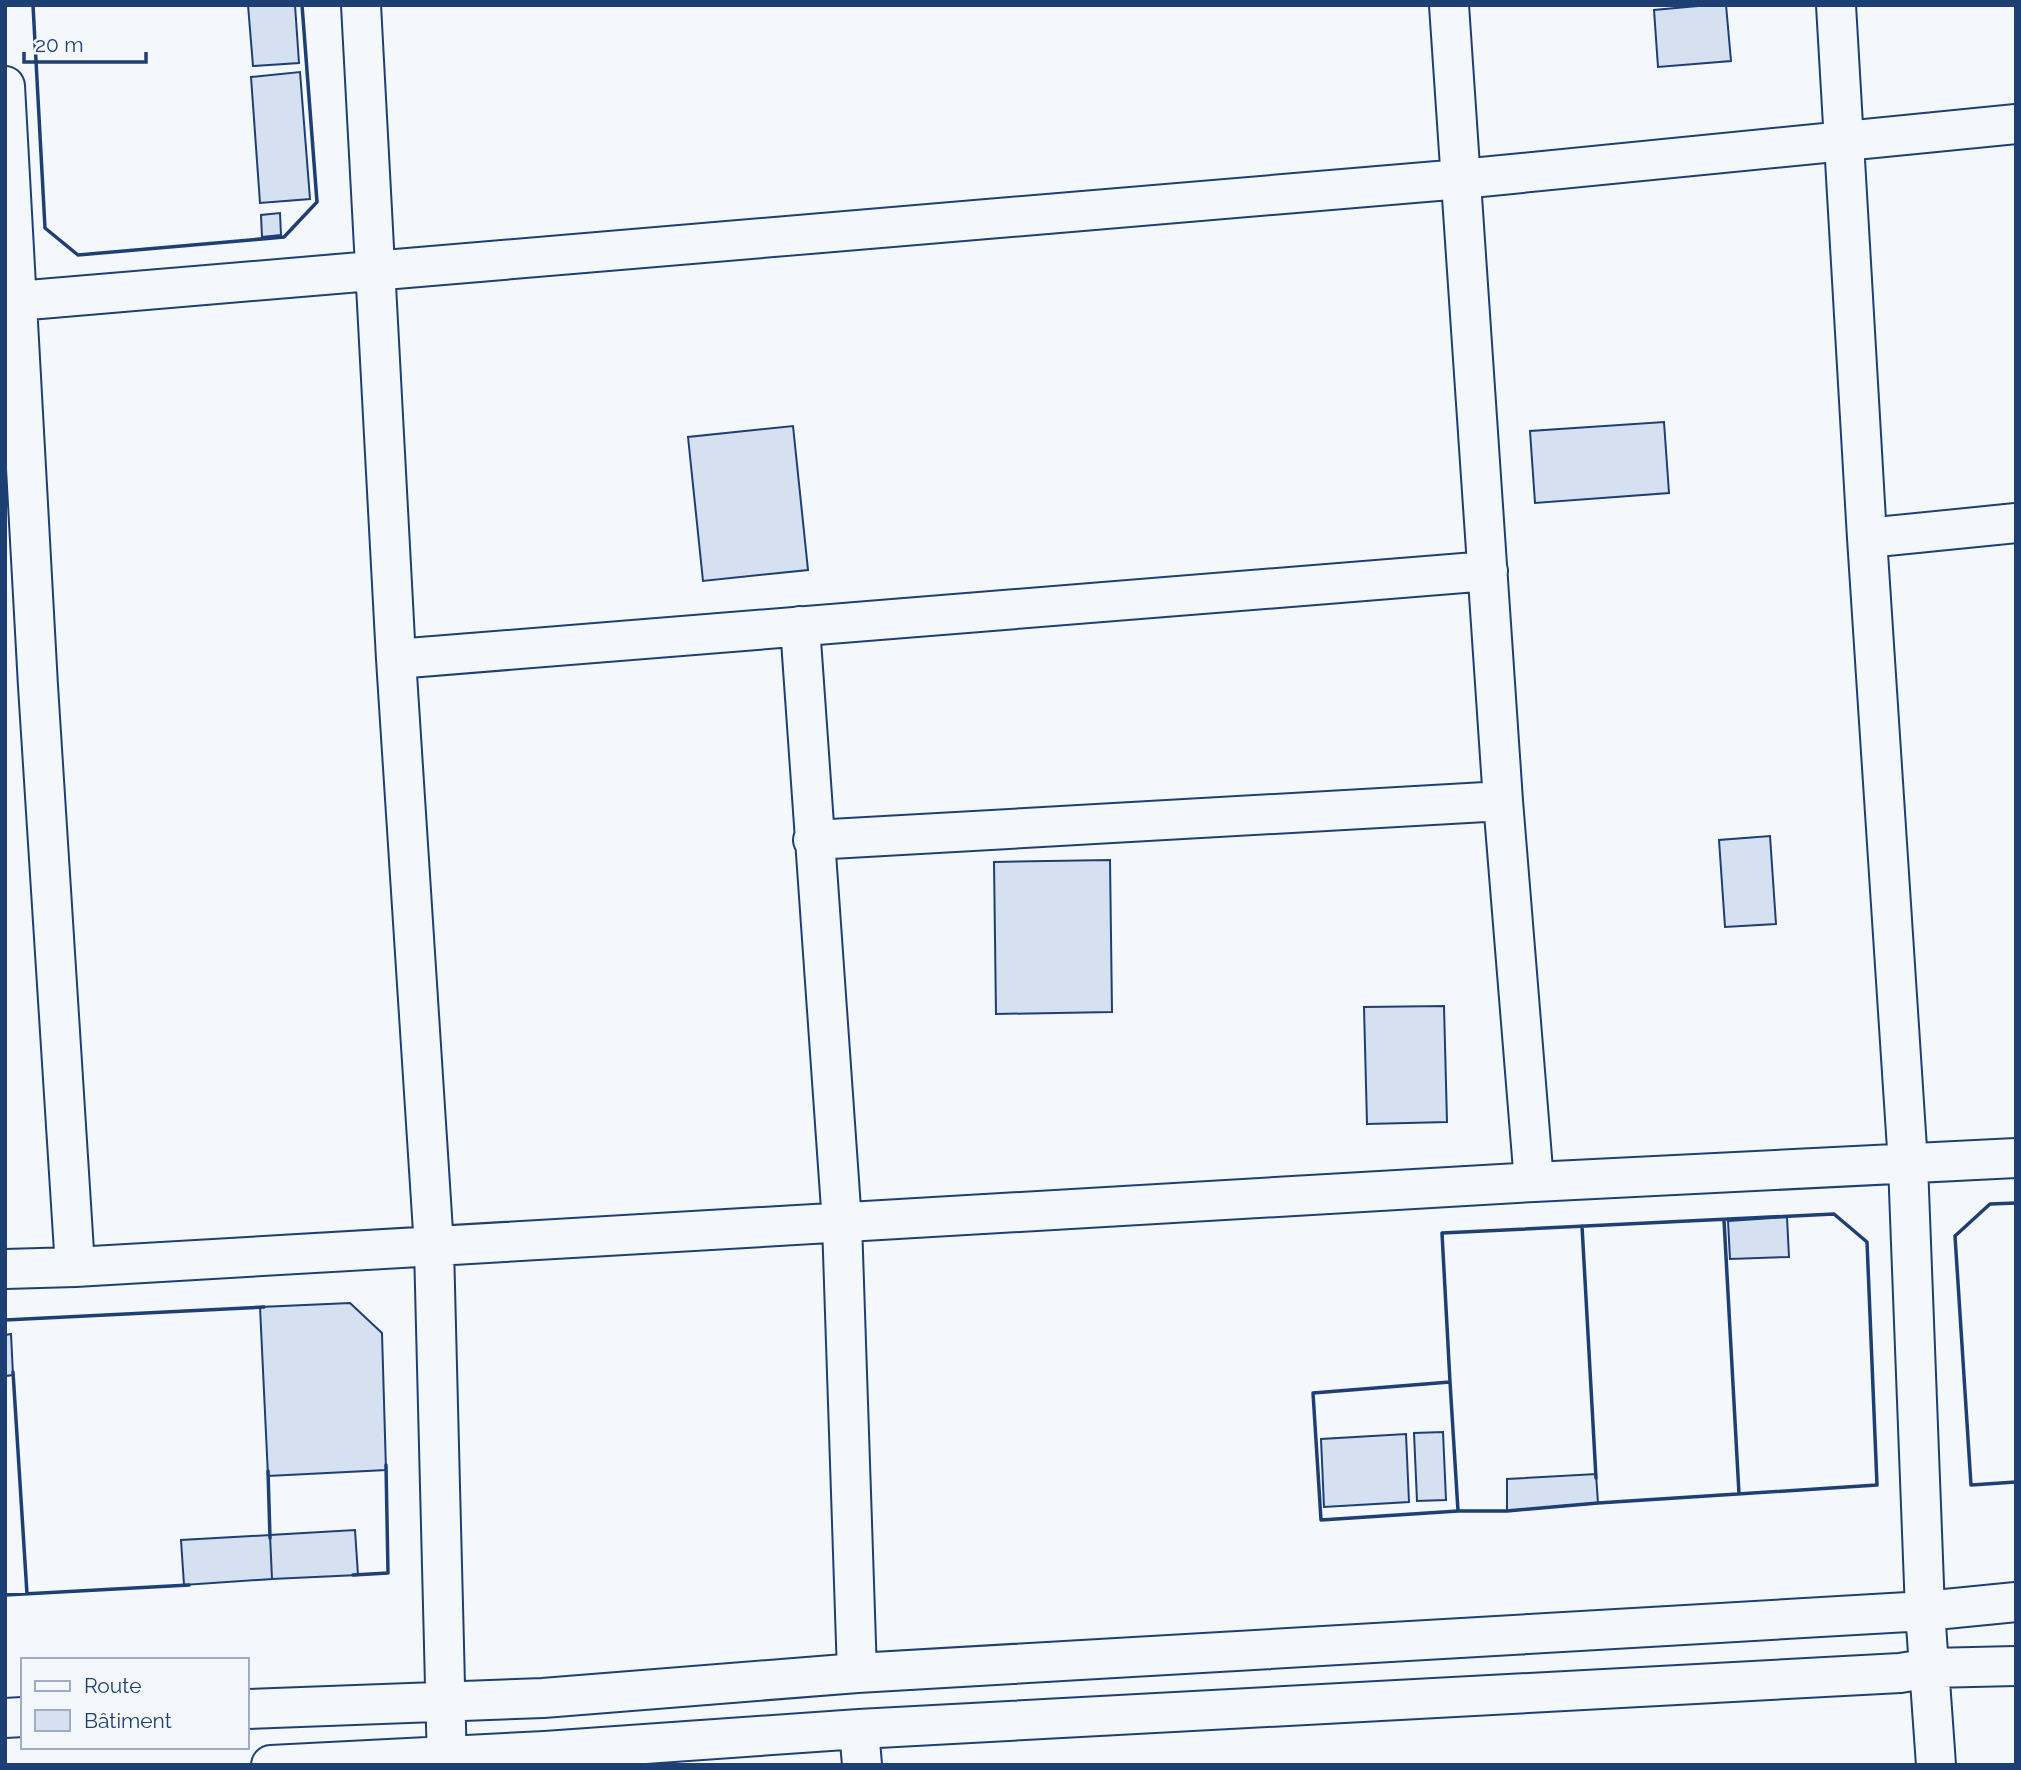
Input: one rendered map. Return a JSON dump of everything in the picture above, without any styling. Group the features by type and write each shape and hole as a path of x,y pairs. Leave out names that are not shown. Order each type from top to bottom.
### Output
{"street":[{"path":"361,5 396,659 434,1247 447,1760"},
{"path":"1449,5 1503,801 1534,1182"},
{"path":"1836,5 1867,538 1908,1164 1925,1611 1936,1765"},
{"path":"5,86 22,688 75,1268"},
{"path":"11,301 1461,179 2016,124"},
{"path":"1867,538 2016,523"},
{"path":"396,659 1488,570"},
{"path":"800,626 842,1223 857,1673"},
{"path":"813,840 1503,801"},
{"path":"5,1269 75,1268 1534,1182 2016,1158"},
{"path":"248,1709 542,1698 857,1673 1925,1611 2016,1602"},
{"path":"271,1765 447,1760 545,1751 861,1747 1886,1674 1930,1668 2016,1666"}],"building":[{"path":"248,5 295,5 299,63 253,66"},
{"path":"1726,5 1731,61 1658,67 1654,10"},
{"path":"300,72 310,199 260,203 251,77"},
{"path":"280,213 281,235 262,237 261,215"},
{"path":"1664,422 1669,493 1535,503 1530,431"},
{"path":"793,426 808,570 703,581 688,437"},
{"path":"1770,836 1776,924 1725,927 1719,840"},
{"path":"1110,860 1112,1012 996,1014 994,862"},
{"path":"1444,1006 1447,1122 1367,1124 1364,1007"},
{"path":"1787,1217 1789,1257 1730,1259 1728,1221"},
{"path":"350,1303 382,1333 386,1470 268,1476 260,1307"},
{"path":"11,1334 13,1375 5,1376 5,1335"},
{"path":"1443,1432 1446,1500 1417,1501 1414,1433"},
{"path":"1406,1434 1409,1502 1324,1507 1321,1439"},
{"path":"1596,1474 1598,1503 1507,1511 1507,1479"},
{"path":"355,1530 358,1575 272,1579 270,1535"},
{"path":"270,1535 272,1579 184,1585 181,1540"}],"wall":[{"path":"33,5 45,228 78,255 284,237 317,202 302,5"},
{"path":"2016,1203 1990,1204 1955,1236 1971,1485 2016,1482"},
{"path":"1834,1214 1867,1242 1877,1485 1507,1511 1458,1511 1321,1520 1313,1393 1450,1382 1442,1233 1834,1214"},
{"path":"1724,1220 1739,1494"},
{"path":"1582,1226 1596,1478"},
{"path":"5,1320 264,1307"},
{"path":"13,1372 27,1594"},
{"path":"1450,1382 1458,1511"},
{"path":"353,1575 388,1573 386,1465"},
{"path":"268,1471 270,1538"},
{"path":"5,1595 189,1585"}]}
